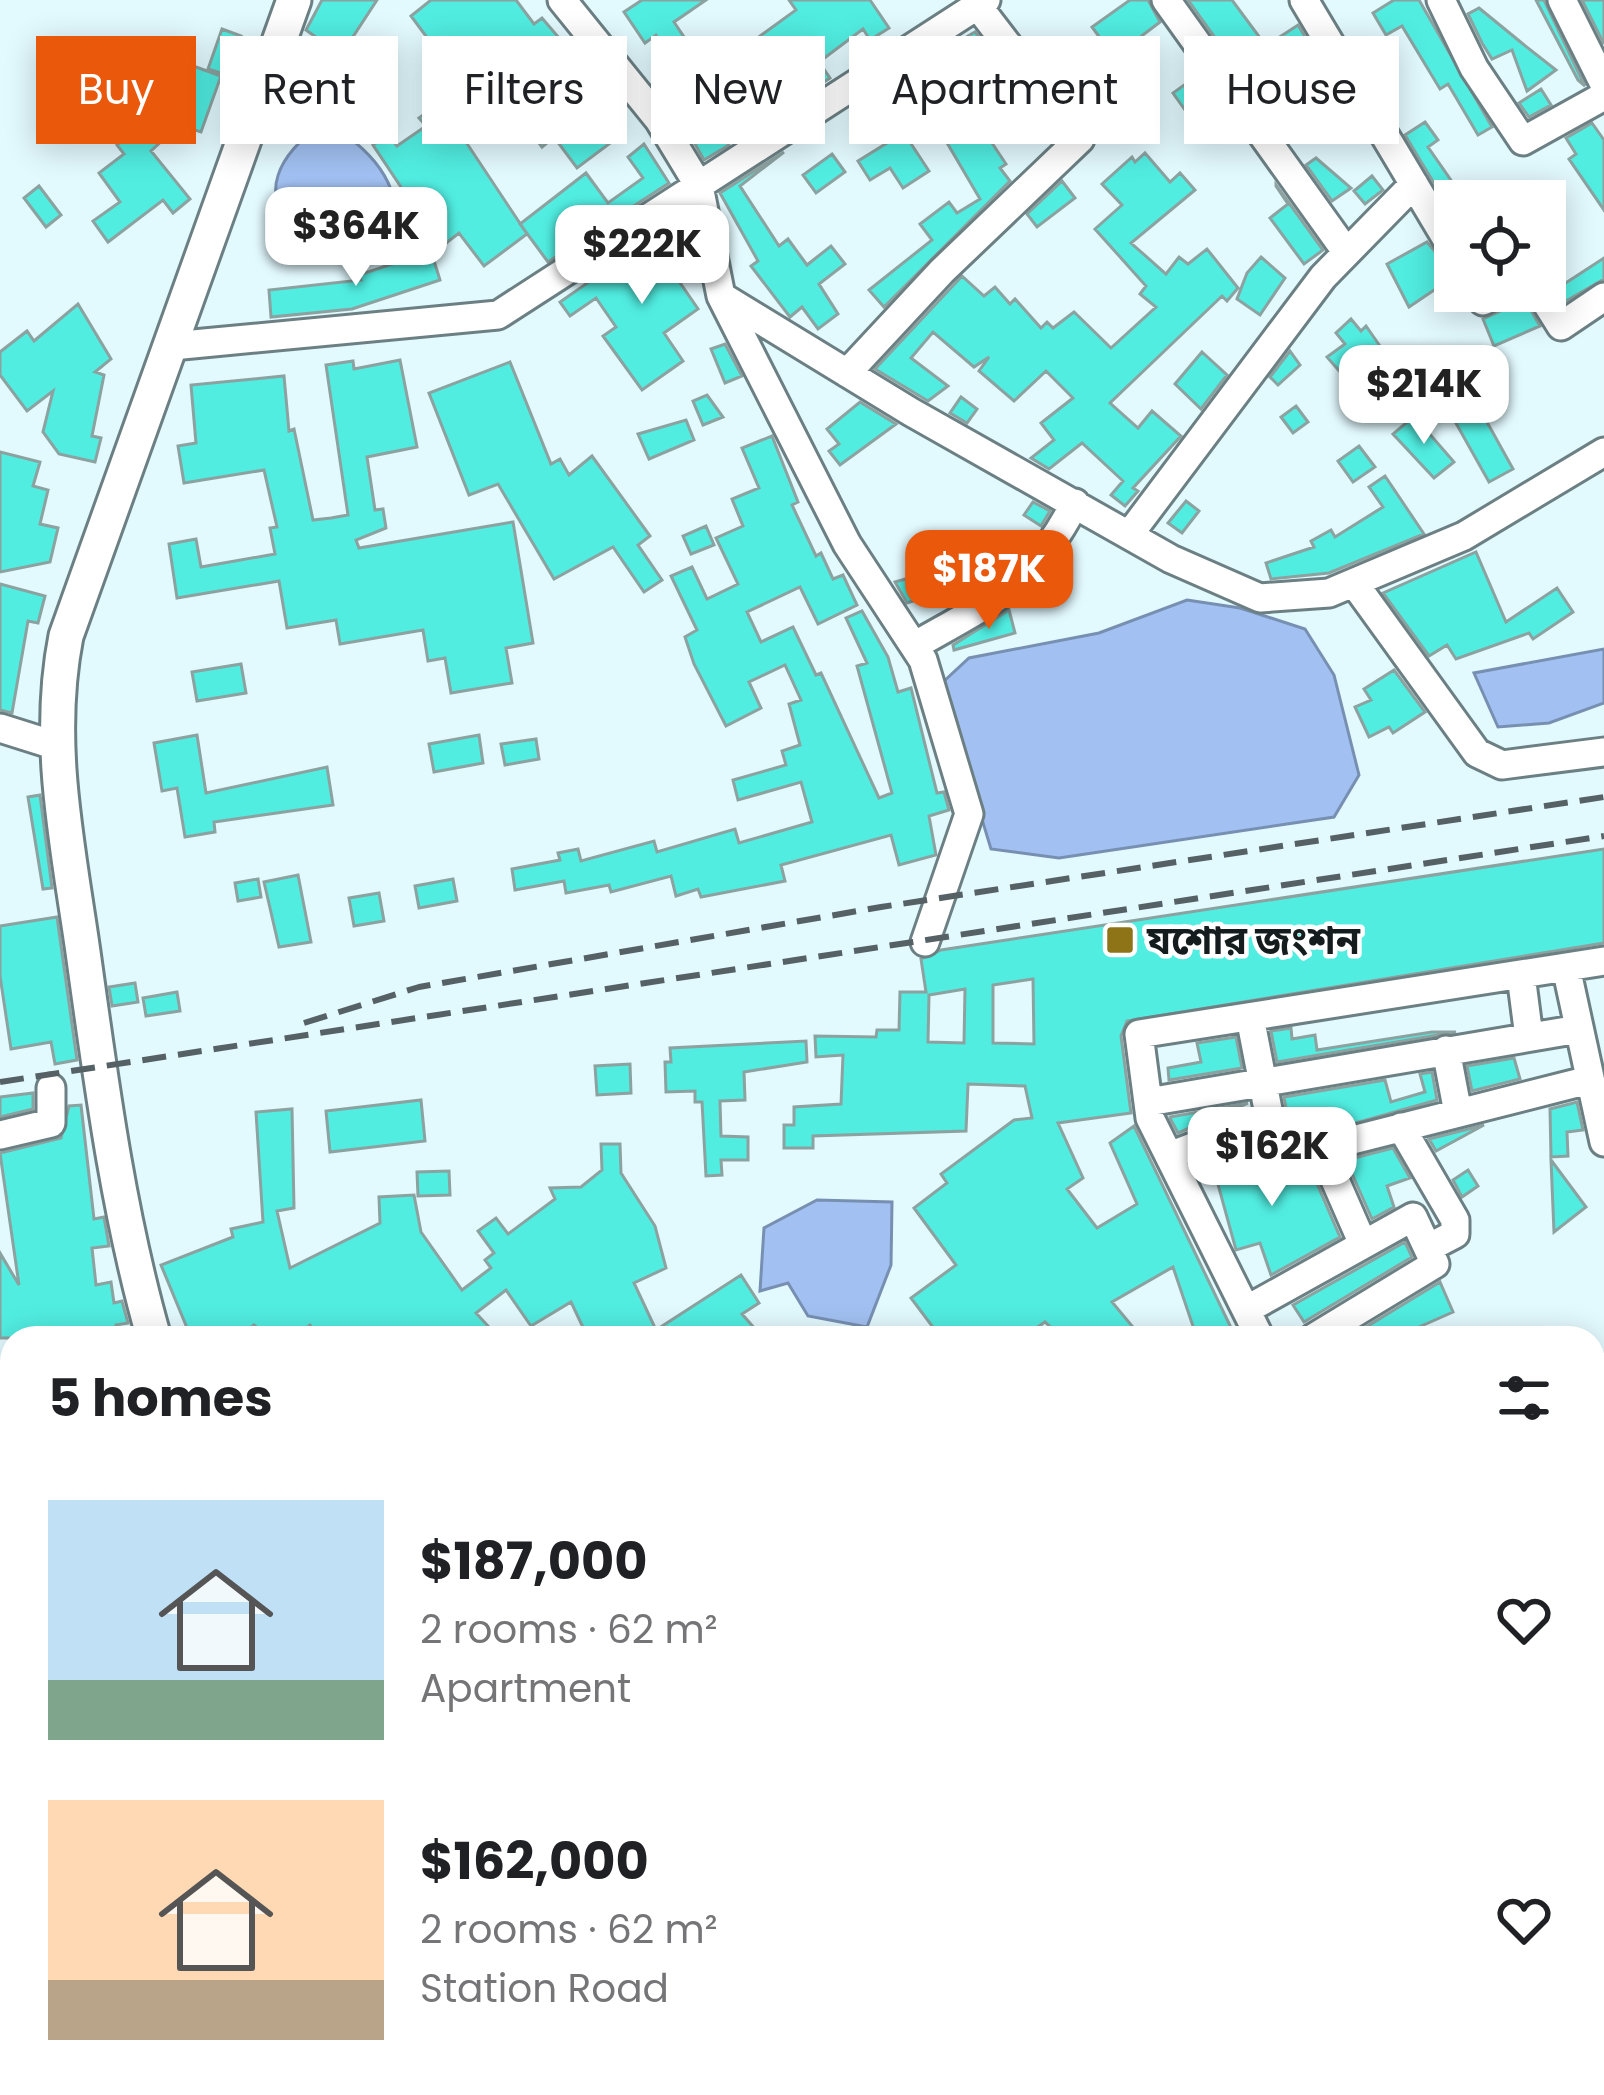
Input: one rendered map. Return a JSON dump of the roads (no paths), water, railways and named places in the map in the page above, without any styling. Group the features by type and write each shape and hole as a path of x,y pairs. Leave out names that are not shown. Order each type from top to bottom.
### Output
{"street":[{"path":"152,1326 101,1083 54,745 56,685 66,636 294,0"},
{"path":"562,0 659,120 699,186 721,296 847,544 923,661 969,814 926,942"},
{"path":"1166,0 1345,250"},
{"path":"1304,0 1434,218"},
{"path":"1441,0 1474,68 1523,141 1604,96"},
{"path":"1562,0 1604,83"},
{"path":"172,346 498,315 981,3 1080,139 942,271 848,374"},
{"path":"1129,535 1345,250 1414,184"},
{"path":"721,296 1129,535 1260,598 1329,593 1354,583 1464,536 1604,452"},
{"path":"1552,312 1561,326 1604,297"},
{"path":"914,646 1032,572 1051,550 1076,503"},
{"path":"1354,583 1477,753 1502,765 1604,752"},
{"path":"0,728 54,745"},
{"path":"1254,1326 1168,1156 1148,1102 1139,1034 1604,961"},
{"path":"1566,967 1604,1142"},
{"path":"1521,975 1529,1037"},
{"path":"1250,1017 1279,1166 1321,1148 1589,1080"},
{"path":"1148,1102 1261,1079 1579,1029"},
{"path":"1446,1050 1458,1113"},
{"path":"0,1135 51,1124 52,1088"},
{"path":"1168,1156 1268,1118"},
{"path":"1401,1127 1455,1220 1456,1234 1430,1246"},
{"path":"1321,1148 1363,1244"},
{"path":"1246,1310 1413,1217 1435,1264 1333,1326"}],"water":[{"path":"300,144 357,144 384,175 395,205 394,220 360,232 330,235 304,229 286,216 277,198 278,175"},
{"path":"1187,600 1240,608 1305,629 1334,675 1359,775 1334,817 1059,858 991,849 941,684 969,658 1099,633"},
{"path":"1604,649 1604,703 1549,723 1498,727 1474,673"},
{"path":"817,1200 892,1202 891,1265 867,1326 808,1316 788,1283 760,1291 764,1228"}],"railway":[{"path":"304,1023 419,987 881,907 1604,797"},
{"path":"0,1082 1604,836"}],"place":[{"name":"যশোর জংশন","path":"1120,940"}]}
